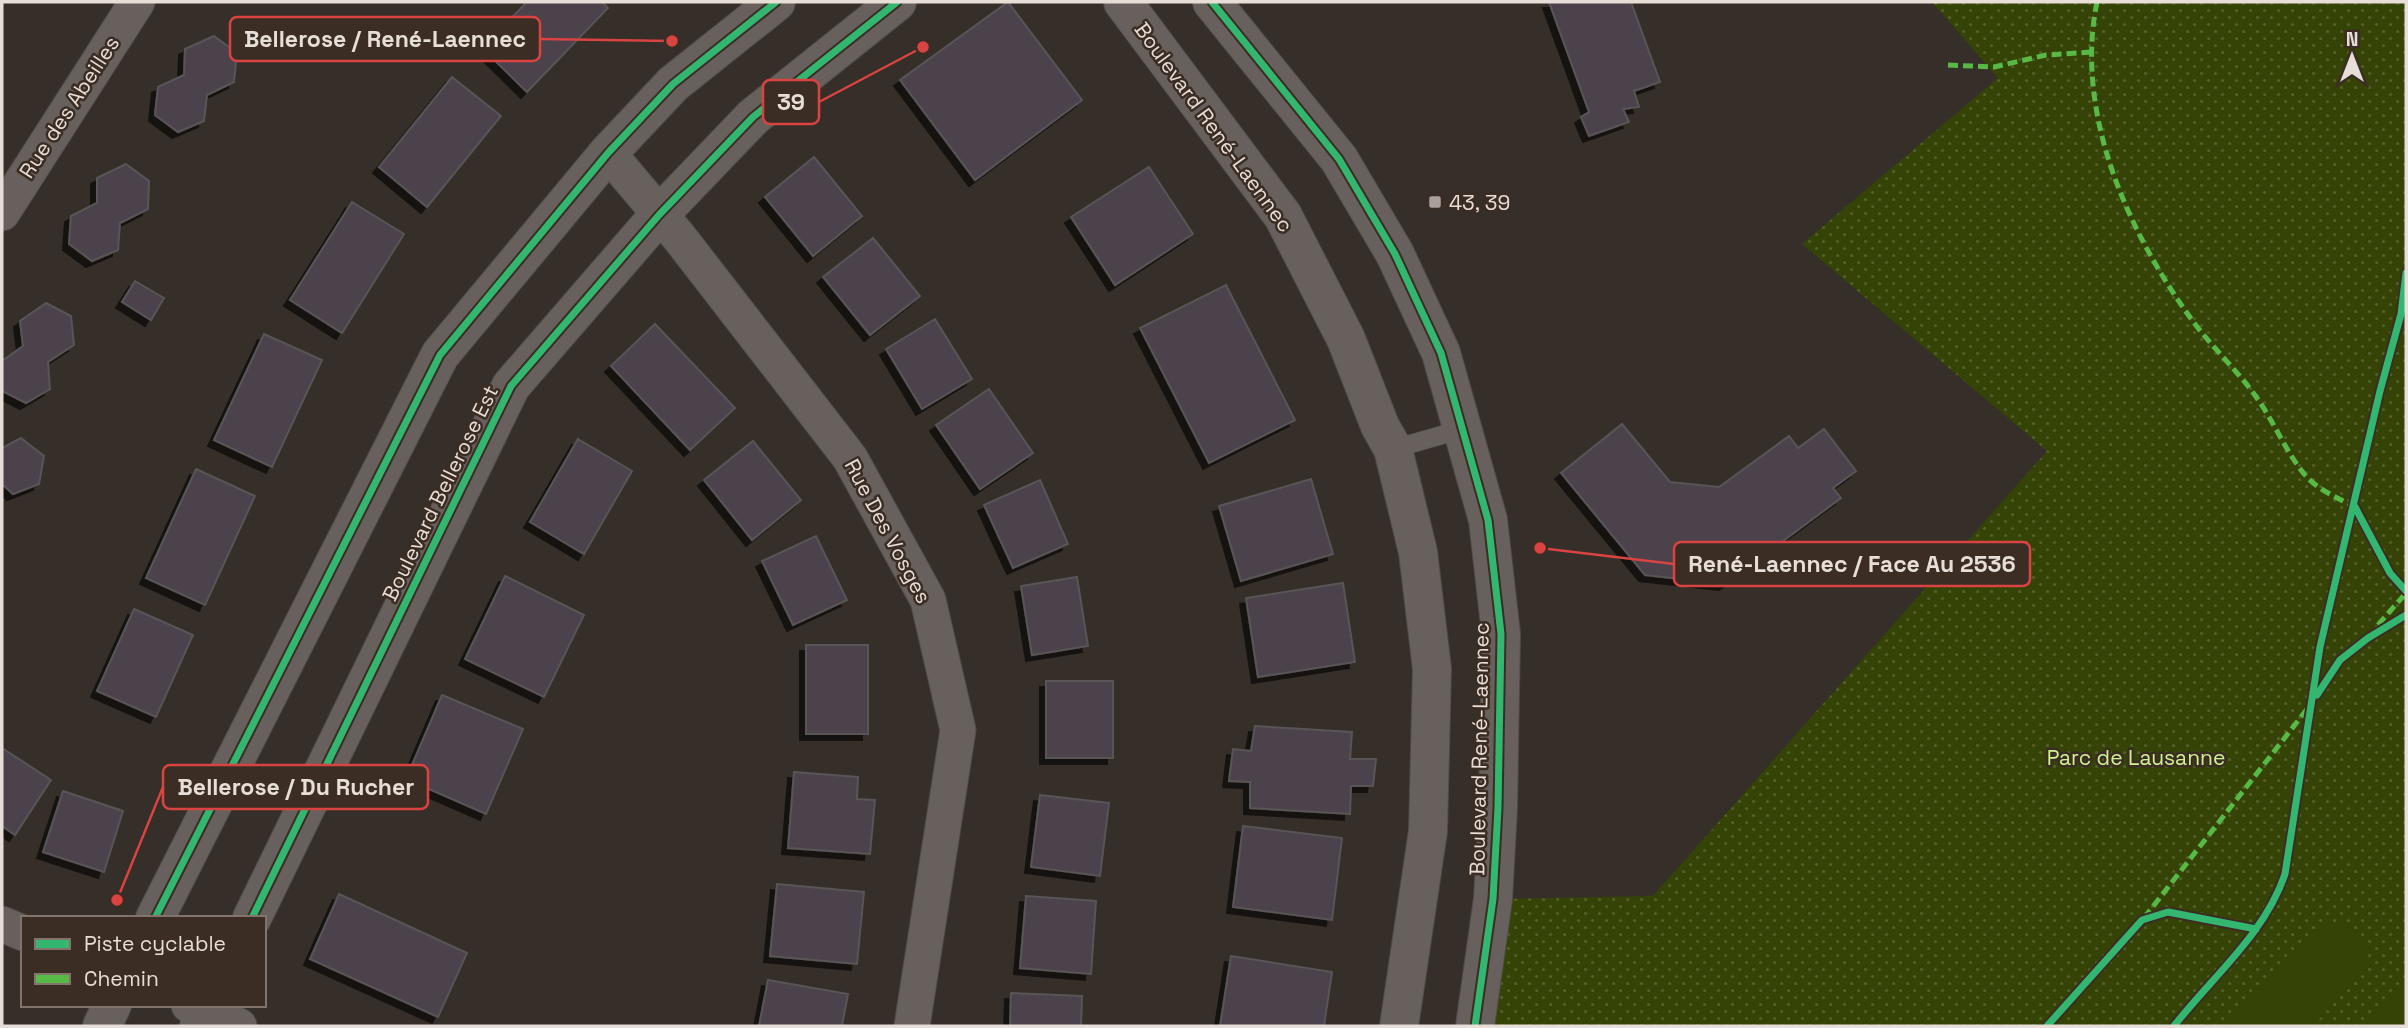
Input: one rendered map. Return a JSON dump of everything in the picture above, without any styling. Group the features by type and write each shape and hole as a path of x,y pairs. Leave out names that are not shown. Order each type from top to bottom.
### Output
{"street":[{"name":"Rue des Abeilles","path":"2,213 137,2"},
{"path":"156,916 440,355 608,153 673,84 776,2"},
{"name":"Boulevard Bellerose Est","path":"253,916 510,386 659,215 753,117 897,2"},
{"name":"Boulevard René-Laennec","path":"1123,2 1283,216 1346,339 1380,426 1393,449 1418,552 1432,669 1427,831 1399,1026"},
{"name":"Boulevard René-Laennec","path":"1212,2 1339,159 1395,254 1441,353 1488,520 1501,634 1493,899 1475,1026"},
{"name":"Rue Des Vosges","path":"608,153 850,458 928,600 958,730 912,1026"},
{"path":"2,924 21,932"},
{"path":"102,1026 110,1007"}],"lane":[{"path":"1393,449 1462,429"}],"green space":[{"name":"Parc de Lausanne","path":"1932,2 2406,2 2406,1026 1483,1026 1493,899 1653,896 2047,451 1802,244 1998,78"},
{"path":"2342,922 2367,942 2365,968 2313,1026 2226,1026 2312,931"},
{"path":"2406,977 2406,1026 2363,1026"}],"building":[{"path":"527,2 602,2 608,8 527,92 482,48"},
{"path":"1008,2 1082,100 975,180 900,80"},
{"path":"1549,2 1631,2 1660,82 1634,91 1639,107 1623,109 1629,122 1589,136 1581,117 1589,112"},
{"path":"214,36 237,53 234,82 207,95 204,121 178,132 155,115 158,87 184,75 185,49"},
{"path":"452,77 501,116 427,207 379,167"},
{"path":"814,157 862,216 813,256 765,197"},
{"path":"126,164 149,181 148,209 120,223 118,250 92,261 69,244 71,216 97,203 97,178"},
{"path":"1149,167 1193,234 1115,285 1071,217"},
{"path":"352,202 404,234 342,333 290,300"},
{"path":"873,238 920,296 870,335 823,277"},
{"path":"135,281 164,298 151,320 122,302"},
{"path":"1226,285 1295,420 1209,463 1140,328"},
{"path":"46,303 71,316 74,345 48,362 50,389 26,403 2,391 2,361 23,346 20,321"},
{"path":"935,319 972,379 922,409 886,349"},
{"path":"655,324 735,408 690,450 611,366"},
{"path":"264,334 322,360 272,467 214,440"},
{"path":"989,389 1033,453 980,489 936,425"},
{"path":"1622,424 1670,482 1719,487 1789,436 1798,448 1824,429 1856,471 1833,488 1841,498 1725,584 1645,575 1561,473"},
{"path":"21,438 44,456 39,484 13,494 2,484 2,448"},
{"path":"578,439 632,471 584,554 530,522"},
{"path":"753,441 801,500 752,540 704,480"},
{"path":"196,469 255,496 205,605 146,578"},
{"path":"1311,479 1333,554 1241,581 1219,506"},
{"path":"1040,480 1068,544 1013,568 984,505"},
{"path":"816,536 847,600 793,625 762,561"},
{"path":"505,576 584,615 544,697 465,659"},
{"path":"1077,577 1088,646 1032,655 1021,586"},
{"path":"1343,583 1355,662 1258,677 1246,598"},
{"path":"134,609 193,635 156,717 97,691"},
{"path":"806,645 868,645 868,734 806,734"},
{"path":"1046,681 1113,681 1113,758 1046,758"},
{"path":"442,695 523,729 486,814 406,779"},
{"path":"1255,726 1352,732 1350,759 1376,759 1373,786 1351,786 1350,814 1250,808 1250,782 1229,781 1233,749 1251,751"},
{"path":"2,748 51,780 15,835 2,826"},
{"path":"794,772 858,777 857,799 875,800 870,854 788,848"},
{"path":"63,791 123,811 104,872 43,852"},
{"path":"1040,795 1109,803 1100,876 1031,867"},
{"path":"1243,826 1342,838 1332,920 1233,907"},
{"path":"777,884 864,892 857,964 770,956"},
{"path":"339,894 467,953 438,1017 310,959"},
{"path":"1026,896 1096,901 1091,974 1020,968"},
{"path":"1231,956 1332,972 1324,1026 1220,1026"},
{"path":"768,980 848,994 842,1026 759,1026"},
{"path":"1011,993 1082,996 1081,1026 1010,1026"}],"marked path":[{"path":"2097,2 2092,44 2093,86 2100,128 2112,170 2147,249 2192,320 2261,404 2305,475 2322,489 2355,507"},
{"path":"1948,65 1994,67 2046,55 2093,52"},
{"path":"2378,625 2406,593"},
{"path":"2144,918 2308,708"}],"cycle path":[{"path":"156,916 440,355 608,153 673,84 776,2"},
{"path":"253,916 511,386 659,215 753,117 897,2"},
{"path":"1212,2 1339,159 1395,254 1441,353 1488,520 1501,634 1498,808 1493,899 1475,1026"},
{"path":"2174,1026 2251,936 2276,896 2285,874 2320,647 2380,391 2401,314 2406,273"},
{"path":"2355,507 2390,573 2406,591"},
{"path":"2317,695 2340,660 2368,638 2406,615"},
{"path":"2047,1026 2142,920 2168,912 2256,929"}],"place":[{"name":"Bellerose / René-Laennec","path":"672,41"},
{"name":"39","path":"923,47"},
{"name":"43, 39","path":"1435,202"},
{"name":"René-Laennec / Face Au 2536","path":"1540,548"},
{"name":"Bellerose / Du Rucher","path":"117,900"}]}
